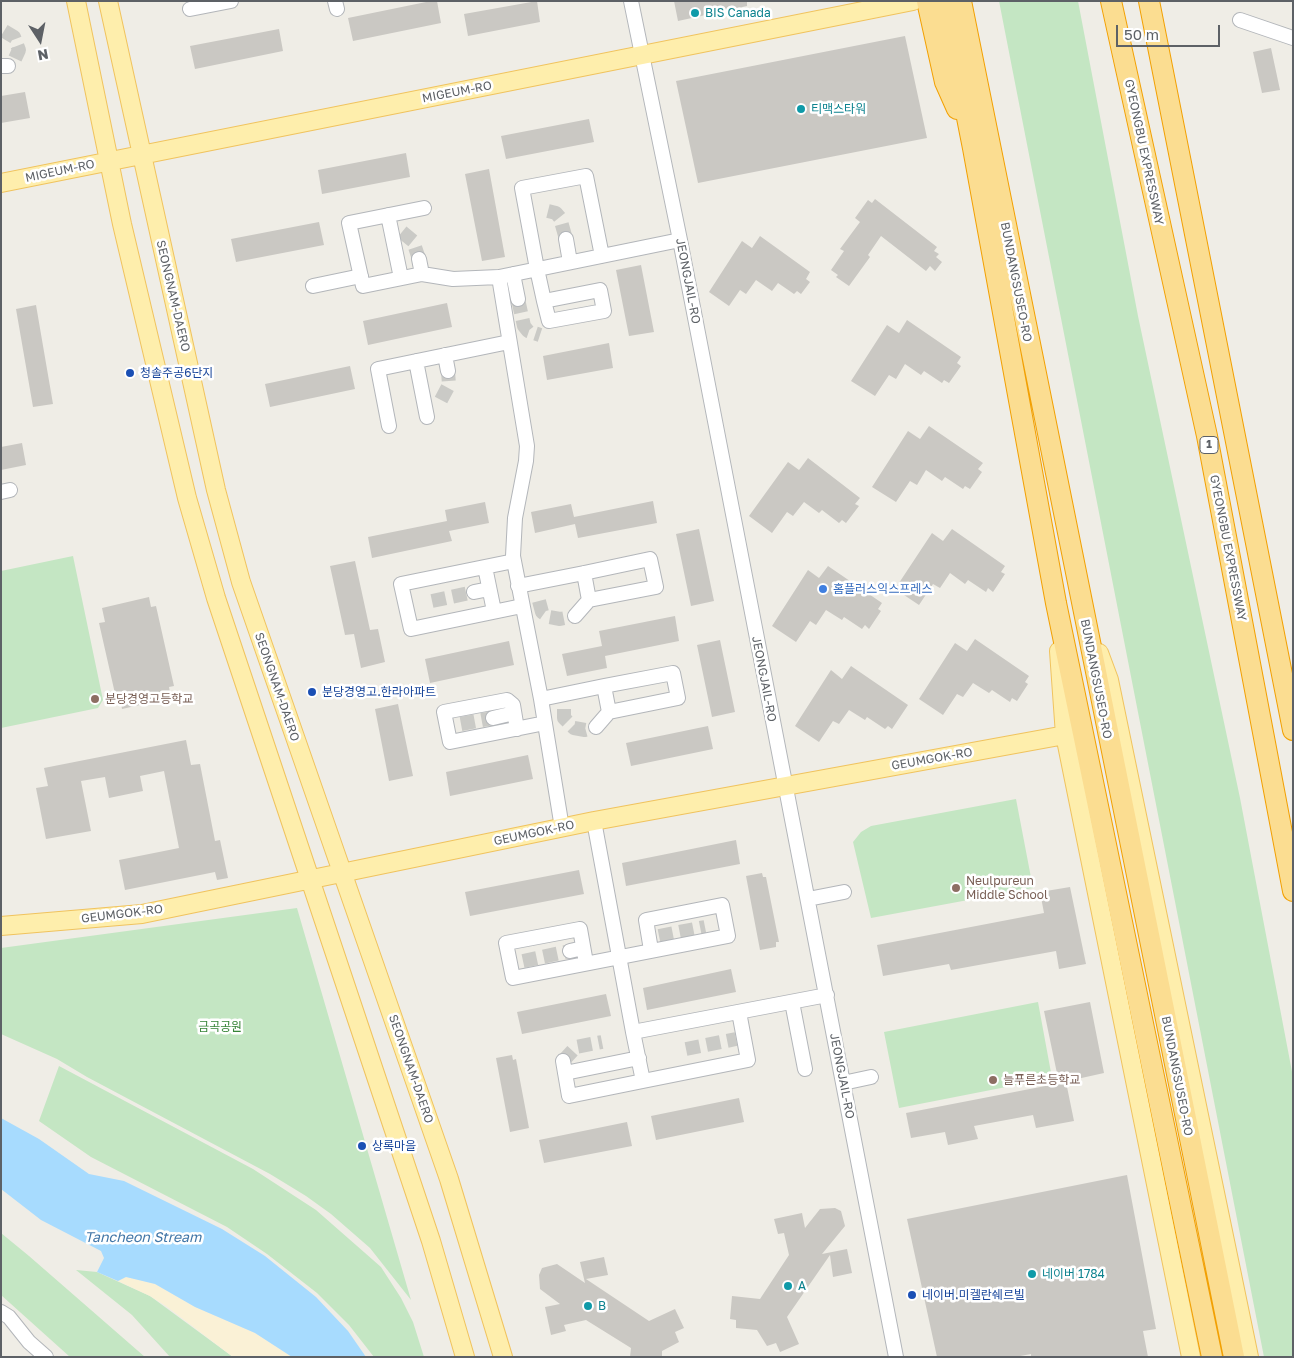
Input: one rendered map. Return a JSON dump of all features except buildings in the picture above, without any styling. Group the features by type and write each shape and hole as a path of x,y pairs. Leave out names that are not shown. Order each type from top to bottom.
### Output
{"highway":[{"path":"927,1 945,82 981,146"},
{"name":"BUNDANGSUSEO-RO","path":"944,1 981,146 1082,609 1234,1357"},
{"name":"BUNDANGSUSEO-RO","path":"960,1 981,146 1056,603 1212,1357"},
{"path":"974,1 989,76 981,146"},
{"name":"GYEONGBU EXPRESSWAY","path":"1111,1 1207,436 1293,891"},
{"name":"1","path":"1149,1 1293,730"}],"main road":[{"path":"76,1 122,224 187,498 216,598 428,1232 465,1357"},
{"name":"SEONGNAM-DAERO","path":"108,1 216,490 238,573 468,1233 503,1357"},
{"name":"MIGEUM-RO","path":"1,184 913,1"},
{"path":"1056,603 1065,735 1191,1357"},
{"path":"1082,609 1109,680 1249,1357"},
{"name":"GEUMGOK-RO","path":"1,926 142,914 594,821 1065,735"}],"street":[{"path":"190,9 231,1"},
{"name":"JEONGJAIL-RO","path":"631,1 644,55 896,1357"},
{"path":"1240,20 1293,38"},
{"path":"544,301 522,188 586,176 602,256"},
{"path":"424,208 349,223 363,286 422,274 453,278 499,277 680,240"},
{"path":"388,215 401,278"},
{"path":"566,239 570,262"},
{"path":"419,259 422,274"},
{"path":"513,274 518,299"},
{"path":"313,286 361,276"},
{"path":"499,277 527,446 512,543 514,561 541,699 562,828"},
{"path":"389,426 378,368 509,342"},
{"path":"445,355 448,371"},
{"path":"416,361 427,417"},
{"path":"518,586 650,559 656,587 589,600 575,616"},
{"path":"514,561 401,584 410,629 522,606"},
{"path":"485,567 494,611"},
{"path":"584,573 589,600"},
{"path":"474,592 489,589"},
{"path":"541,699 673,673 678,698 610,712 596,727"},
{"path":"604,686 610,712"},
{"path":"517,729 513,706 507,700 444,712 450,742 545,724"},
{"path":"493,718 514,713"},
{"path":"594,821 643,1081"},
{"path":"808,899 844,892"},
{"path":"586,963 576,950 580,929 506,944 513,978 586,963 620,956 653,942 728,936 722,905 646,920 653,942"},
{"path":"634,1032 827,995"},
{"path":"792,1002 805,1069"},
{"path":"638,1058 564,1067 570,1096 748,1060 740,1038 739,1012"},
{"path":"843,1082 871,1077"},
{"path":"1,1312 9,1317 29,1342 46,1357"}],"green space":[{"path":"999,1 1078,1 1138,316 1240,798 1293,1077 1293,1357 1264,1357"},
{"path":"73,556 103,700 98,708 1,728 1,571"},
{"path":"1016,799 1033,888 871,918 853,842 861,832 871,826"},
{"name":"금곡공원","path":"297,908 411,1300 370,1248 331,1214 306,1196 270,1174 87,1077 57,1059 1,1034 1,948"},
{"path":"1038,1002 1052,1078 899,1108 884,1032"},
{"path":"59,1066 253,1169 316,1210 381,1267 401,1298 413,1322 424,1357 374,1357 349,1325 317,1293 267,1254 227,1227 91,1157 39,1121"},
{"path":"1,1233 145,1357 70,1357 1,1295"},
{"path":"76,1270 97,1272 150,1296 233,1357 170,1357 132,1315"}],"sand":[{"path":"126,1277 155,1284 195,1307 255,1333 292,1357 233,1357 166,1306 118,1281"}],"water":[{"name":"Tancheon Stream","path":"1,1118 39,1139 89,1174 124,1181 222,1229 265,1256 316,1297 348,1331 366,1357 292,1357 255,1333 195,1307 155,1284 126,1277 118,1281 97,1272 104,1258 101,1251 41,1220 1,1189"}],"tunnel":[{"path":"4,31 14,37 19,50 13,63 8,66"},
{"path":"548,211 556,213 560,218 566,239"},
{"path":"402,232 413,241 419,259"},
{"path":"518,299 524,326 528,331 540,335"},
{"path":"441,400 449,385 448,371"},
{"path":"432,601 474,592"},
{"path":"539,601 542,612 549,617 560,619 575,616"},
{"path":"564,709 564,718 574,728 585,730 596,727"},
{"path":"461,724 493,718"},
{"path":"659,936 705,927"},
{"path":"523,961 570,951"},
{"path":"686,1049 736,1039"},
{"path":"563,1061 576,1047 602,1042"}],"place":[{"name":"BIS Canada","path":"695,13"},
{"name":"티맥스타워","path":"801,109"},
{"name":"청솔주공6단지","path":"130,373"},
{"name":"홈플러스익스프레스","path":"823,589"},
{"name":"분당경영고.한라아파트","path":"312,692"},
{"name":"분당경영고등학교","path":"95,699"},
{"name":"Neulpureun Middle School","path":"956,888"},
{"name":"늘푸른초등학교","path":"993,1080"},
{"name":"상록마을","path":"362,1146"},
{"name":"네이버 1784","path":"1032,1274"},
{"name":"A","path":"788,1286"},
{"name":"네이버.미켈란쉐르빌","path":"912,1295"},
{"name":"B","path":"588,1306"}]}
